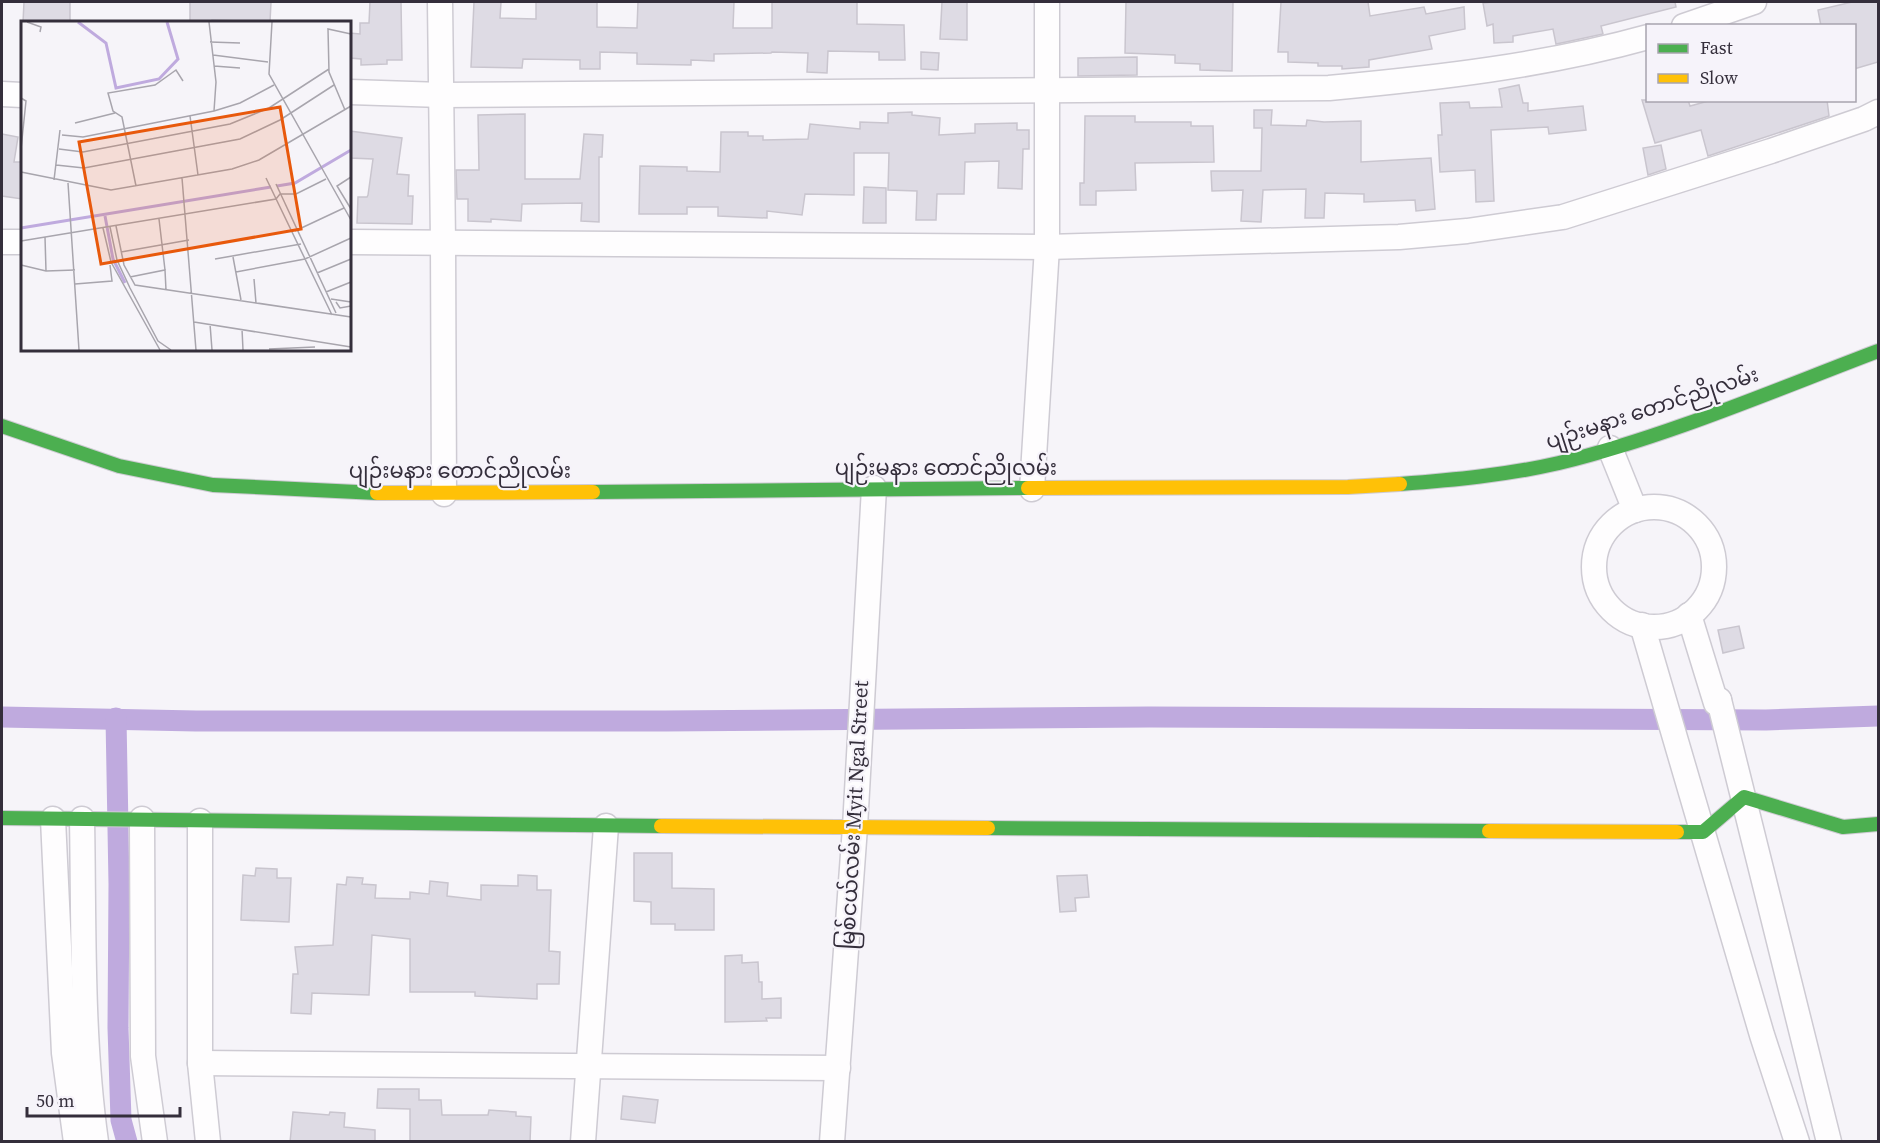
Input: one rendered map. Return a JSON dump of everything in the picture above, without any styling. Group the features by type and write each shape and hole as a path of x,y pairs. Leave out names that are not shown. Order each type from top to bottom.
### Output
{"main road":[{"name":"ပျဉ်းမနား တောင်ညိုလမ်း","path":"2,426 119,466 213,485 334,492 444,494 873,488 1348,487 1478,476 1535,467 1610,448 1677,426 1878,351"},
{"path":"2,818 606,826 1703,832 1744,797 1843,827 1878,824"}],"street":[{"path":"440,2 444,494"},
{"path":"1032,489 1047,247 1047,2"},
{"path":"1690,24 1754,2"},
{"path":"351,92 441,95 1329,88 1403,81 1513,66 1584,53 1646,37"},
{"path":"2,94 21,94"},
{"path":"351,242 1047,247 1399,237 1467,231 1563,217 1771,151 1878,112"},
{"path":"2,242 21,242"},
{"path":"1610,448 1635,510"},
{"name":"မြစ်ငယ်လမ်း Myit Ngal Street","path":"832,1142 855,827 873,488"},
{"path":"1654,507 1672,510 1689,519 1703,532 1711,548 1713,576 1702,602 1689,615 1667,625 1642,626 1623,618 1608,606 1598,589 1594,570 1596,550 1604,533 1618,519 1635,510 1654,507"},
{"path":"1689,615 1718,701 1744,797 1829,1142"},
{"path":"1642,626 1762,1035 1797,1142"},
{"path":"53,819 63,1053 76,1142"},
{"path":"92,819 87,1051 89,1094 96,1142"},
{"path":"135,819 143,1056 155,1142"},
{"path":"200,821 200,1063 208,1142"},
{"path":"583,1142 606,826"},
{"path":"200,1063 838,1068"}],"building":[{"path":"24,2 70,2 70,21 23,21"},
{"path":"190,2 271,2 270,21 190,21"},
{"path":"370,2 401,2 402,60 387,60 387,64 361,65 361,59 351,58 351,33 360,34 360,23 369,23"},
{"path":"474,2 501,2 500,18 536,19 536,2 597,2 597,27 637,28 638,2 734,2 733,28 772,28 772,2 857,2 857,24 904,25 905,60 879,60 879,52 828,51 827,73 807,72 808,53 714,54 714,61 691,60 691,65 637,64 637,53 600,52 600,69 580,69 580,60 523,59 522,68 471,67"},
{"path":"942,2 967,2 967,40 940,39"},
{"path":"1126,2 1233,2 1232,71 1200,70 1200,64 1175,63 1175,55 1125,53"},
{"path":"1281,2 1368,2 1370,16 1424,7 1426,14 1464,7 1465,29 1429,36 1432,49 1369,60 1369,67 1342,69 1342,66 1288,62 1288,52 1278,52"},
{"path":"1675,2 1676,7 1601,26 1603,34 1556,44 1553,29 1513,36 1513,42 1494,43 1493,24 1487,26 1483,3"},
{"path":"1852,2 1878,2 1878,62 1856,68 1856,24 1821,24 1818,10"},
{"path":"921,52 939,53 938,70 921,69"},
{"path":"1137,57 1137,75 1078,76 1078,58"},
{"path":"1519,85 1523,103 1528,103 1528,111 1583,106 1586,130 1549,134 1548,127 1491,130 1494,201 1476,202 1475,170 1440,172 1438,135 1442,135 1440,103 1469,102 1470,108 1502,107 1499,89"},
{"path":"1642,100 1646,102 1689,102 1690,106 1705,102 1827,102 1829,116 1708,156 1701,130 1655,143"},
{"path":"1254,110 1272,110 1271,125 1306,126 1307,120 1361,121 1361,162 1431,158 1435,209 1416,211 1415,200 1364,202 1364,194 1325,193 1324,218 1305,218 1306,189 1263,190 1261,222 1241,221 1243,190 1212,191 1211,171 1261,171 1262,128 1254,128"},
{"path":"912,112 912,115 940,118 939,135 975,133 975,124 1017,123 1017,130 1029,130 1029,149 1023,149 1022,189 998,188 999,161 965,162 964,194 937,194 936,220 916,220 917,191 888,190 889,153 854,153 854,195 805,194 802,215 767,211 767,218 718,216 718,207 687,207 687,214 639,214 640,166 687,167 687,171 720,172 721,132 748,132 748,136 763,136 763,140 808,139 810,124 860,129 860,122 888,123 888,113"},
{"path":"525,114 525,179 580,179 584,134 603,135 602,157 599,157 599,222 581,221 582,203 522,204 521,221 491,219 491,222 468,221 468,199 457,199 456,170 479,170 478,115"},
{"path":"1085,116 1135,116 1135,122 1191,122 1191,126 1213,126 1214,162 1135,163 1136,190 1096,191 1096,205 1080,205 1080,183 1084,183"},
{"path":"351,131 402,138 397,174 409,175 408,196 413,196 412,224 357,223 358,197 368,195 373,159 351,158"},
{"path":"2,134 18,137 14,162 21,162 21,199 2,196"},
{"path":"1661,145 1666,169 1648,175 1643,148"},
{"path":"864,187 886,188 886,223 863,223"},
{"path":"1739,626 1744,648 1723,653 1718,630"},
{"path":"634,853 672,853 672,888 714,889 714,930 675,930 675,924 651,924 651,902 634,901"},
{"path":"256,868 277,869 277,878 291,878 289,922 241,920 243,875 255,876"},
{"path":"518,875 537,876 537,890 551,890 549,951 560,952 559,984 537,984 537,999 475,996 475,992 410,992 410,939 372,935 369,995 312,993 311,1014 291,1013 293,974 298,974 295,947 333,945 337,884 346,885 347,877 363,878 362,884 376,885 375,898 410,899 410,892 429,894 430,881 448,883 447,896 481,900 481,885 518,886"},
{"path":"1087,875 1089,897 1075,898 1076,911 1060,912 1057,876"},
{"path":"742,955 742,963 758,962 759,982 762,982 762,999 781,998 781,1018 766,1018 767,1021 725,1022 725,956"},
{"path":"378,1089 419,1089 419,1100 441,1100 442,1115 488,1115 489,1110 516,1112 516,1116 531,1117 530,1142 410,1142 410,1109 377,1108"},
{"path":"623,1096 658,1100 655,1123 621,1119"},
{"path":"293,1112 329,1115 330,1112 345,1113 344,1127 375,1130 375,1142 290,1142"}],"waterway":[{"path":"2,717 196,721 665,721 1149,717 1766,720 1878,716"},
{"path":"116,718 119,884 118,1028 121,1120 127,1142"}],"traffic: fast":[{"path":"1400,484 1520,471 1599,452 1720,412 1878,351"},
{"path":"2,426 119,466 213,485 377,493"},
{"path":"593,492 1028,488"},
{"path":"1677,832 1703,832 1744,797 1843,827 1878,824"},
{"path":"2,818 661,826"},
{"path":"988,828 1489,831"}],"traffic: slow":[{"path":"1028,488 1348,487 1400,484"},
{"path":"377,493 593,492"},
{"path":"661,826 988,828"},
{"path":"1489,831 1677,832"}]}
